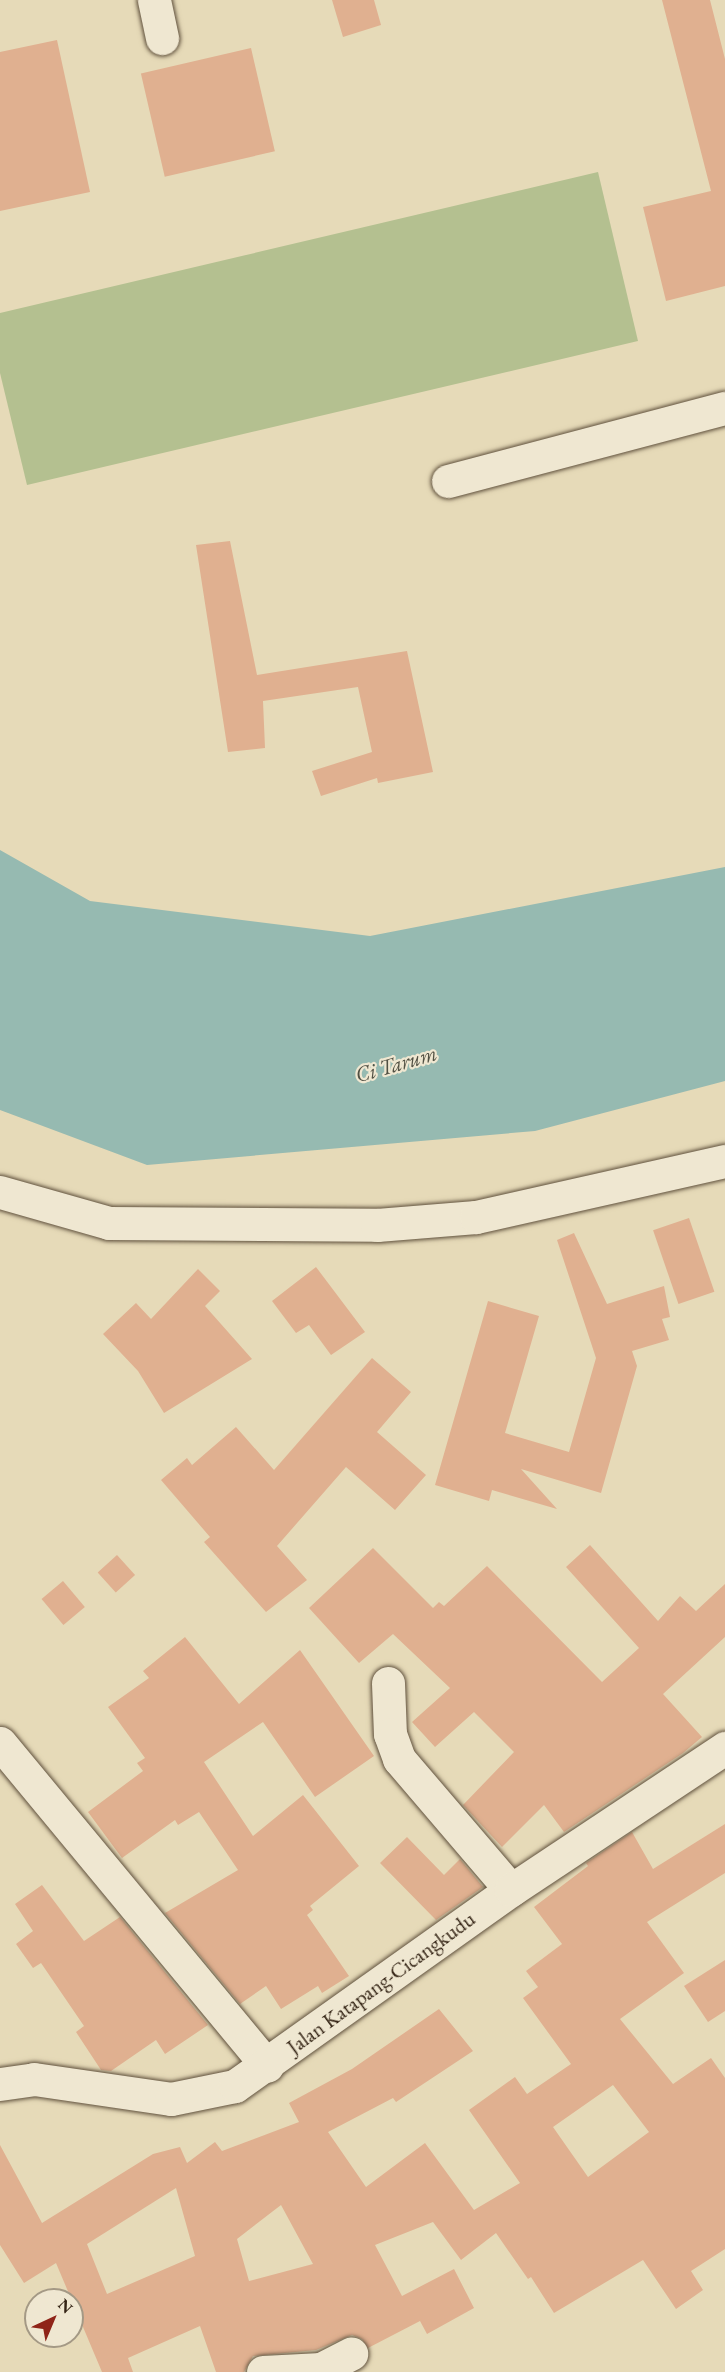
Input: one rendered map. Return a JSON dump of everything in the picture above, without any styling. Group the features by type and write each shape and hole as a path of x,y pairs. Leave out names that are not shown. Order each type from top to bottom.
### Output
{"street":[{"path":"154,0 162,38"},
{"path":"448,481 725,408"},
{"path":"0,1192 109,1222 377,1225 476,1217 725,1161"},
{"path":"388,1683 390,1734 399,1759 511,1890"},
{"path":"0,1743 267,2066"},
{"name":"Jalan Katapang-Cicangkudu","path":"0,2084 34,2079 171,2099 235,2086 267,2066 511,1890 725,1748"},
{"path":"263,2372 321,2369 351,2354"}],"green space":[{"path":"598,172 638,341 27,485 0,373 0,313"}],"water":[{"name":"Ci Tarum","path":"0,850 90,901 370,936 725,867 725,1081 535,1131 147,1165 0,1110"}],"building":[{"path":"332,0 374,0 381,25 343,37"},
{"path":"662,0 710,0 725,59 725,286 666,301 643,207 711,191"},
{"path":"57,40 90,192 0,211 0,52"},
{"path":"251,48 275,151 165,177 141,73"},
{"path":"230,541 257,675 407,651 433,772 378,783 377,778 321,796 312,771 372,752 358,687 263,701 265,748 228,752 196,545"},
{"path":"689,1218 714,1292 678,1304 653,1230"},
{"path":"574,1233 607,1304 664,1286 670,1317 662,1319 669,1340 632,1351 637,1366 601,1493 521,1469 557,1509 492,1490 489,1501 435,1485 488,1301 539,1316 505,1433 569,1452 596,1358 557,1240"},
{"path":"316,1267 365,1332 331,1355 309,1325 296,1333 272,1301"},
{"path":"198,1269 220,1291 205,1306 252,1359 164,1413 138,1371 103,1334 136,1303 151,1319"},
{"path":"372,1358 411,1392 377,1432 426,1475 395,1510 346,1467 277,1546 307,1580 266,1612 204,1542 210,1537 161,1480 187,1458 192,1465 236,1427 274,1470"},
{"path":"590,1545 658,1621 680,1596 696,1611 725,1584 725,1637 663,1694 702,1737 683,1753 564,1832 544,1805 502,1847 463,1805 514,1752 474,1712 435,1747 412,1722 450,1688 393,1634 359,1663 309,1608 373,1548 433,1608 439,1602 444,1606 487,1566 602,1682 639,1648 566,1567"},
{"path":"117,1555 135,1575 116,1592 98,1572"},
{"path":"63,1581 85,1607 63,1625 42,1599"},
{"path":"185,1637 239,1704 300,1650 374,1756 315,1797 263,1722 204,1762 253,1836 303,1795 359,1866 310,1906 313,1910 307,1915 349,1976 322,1993 318,1986 281,2009 266,1986 240,2004 165,1913 238,1870 199,1812 178,1825 175,1820 122,1858 88,1812 143,1771 137,1763 145,1758 108,1707 149,1678 143,1671"},
{"path":"725,1824 725,1873 647,1922 684,1973 620,2019 673,2084 711,2058 725,2078 725,2249 691,2271 703,2290 676,2309 643,2260 554,2313 531,2277 528,2279 496,2233 461,2260 433,2222 375,2245 402,2296 454,2269 474,2308 427,2334 420,2321 368,2348 362,2339 352,2335 316,2350 253,2356 244,2372 216,2372 200,2326 128,2358 133,2372 102,2372 84,2329 84,2288 67,2288 56,2263 24,2283 0,2245 0,2145 42,2223 153,2154 180,2147 187,2163 215,2142 222,2151 299,2122 289,2103 352,2069 439,2009 473,2051 396,2102 393,2098 328,2132 366,2187 425,2143 474,2210 520,2183 469,2110 515,2077 527,2094 571,2064 523,1998 538,1987 526,1971 562,1944 534,1907 588,1866 586,1863 632,1832 653,1869","holes":["613,2085 649,2132 588,2177 553,2127","176,2188 195,2256 107,2294 87,2244","281,2205 313,2264 249,2281 237,2239"]},
{"path":"407,1837 444,1875 460,1859 483,1887 436,1920 380,1863"},
{"path":"42,1885 84,1941 120,1917 208,2025 165,2054 156,2040 111,2071 101,2070 76,2032 84,2026 41,1963 33,1968 16,1944 33,1931 15,1904"},
{"path":"725,1960 725,2011 708,2022 684,1986"}]}
